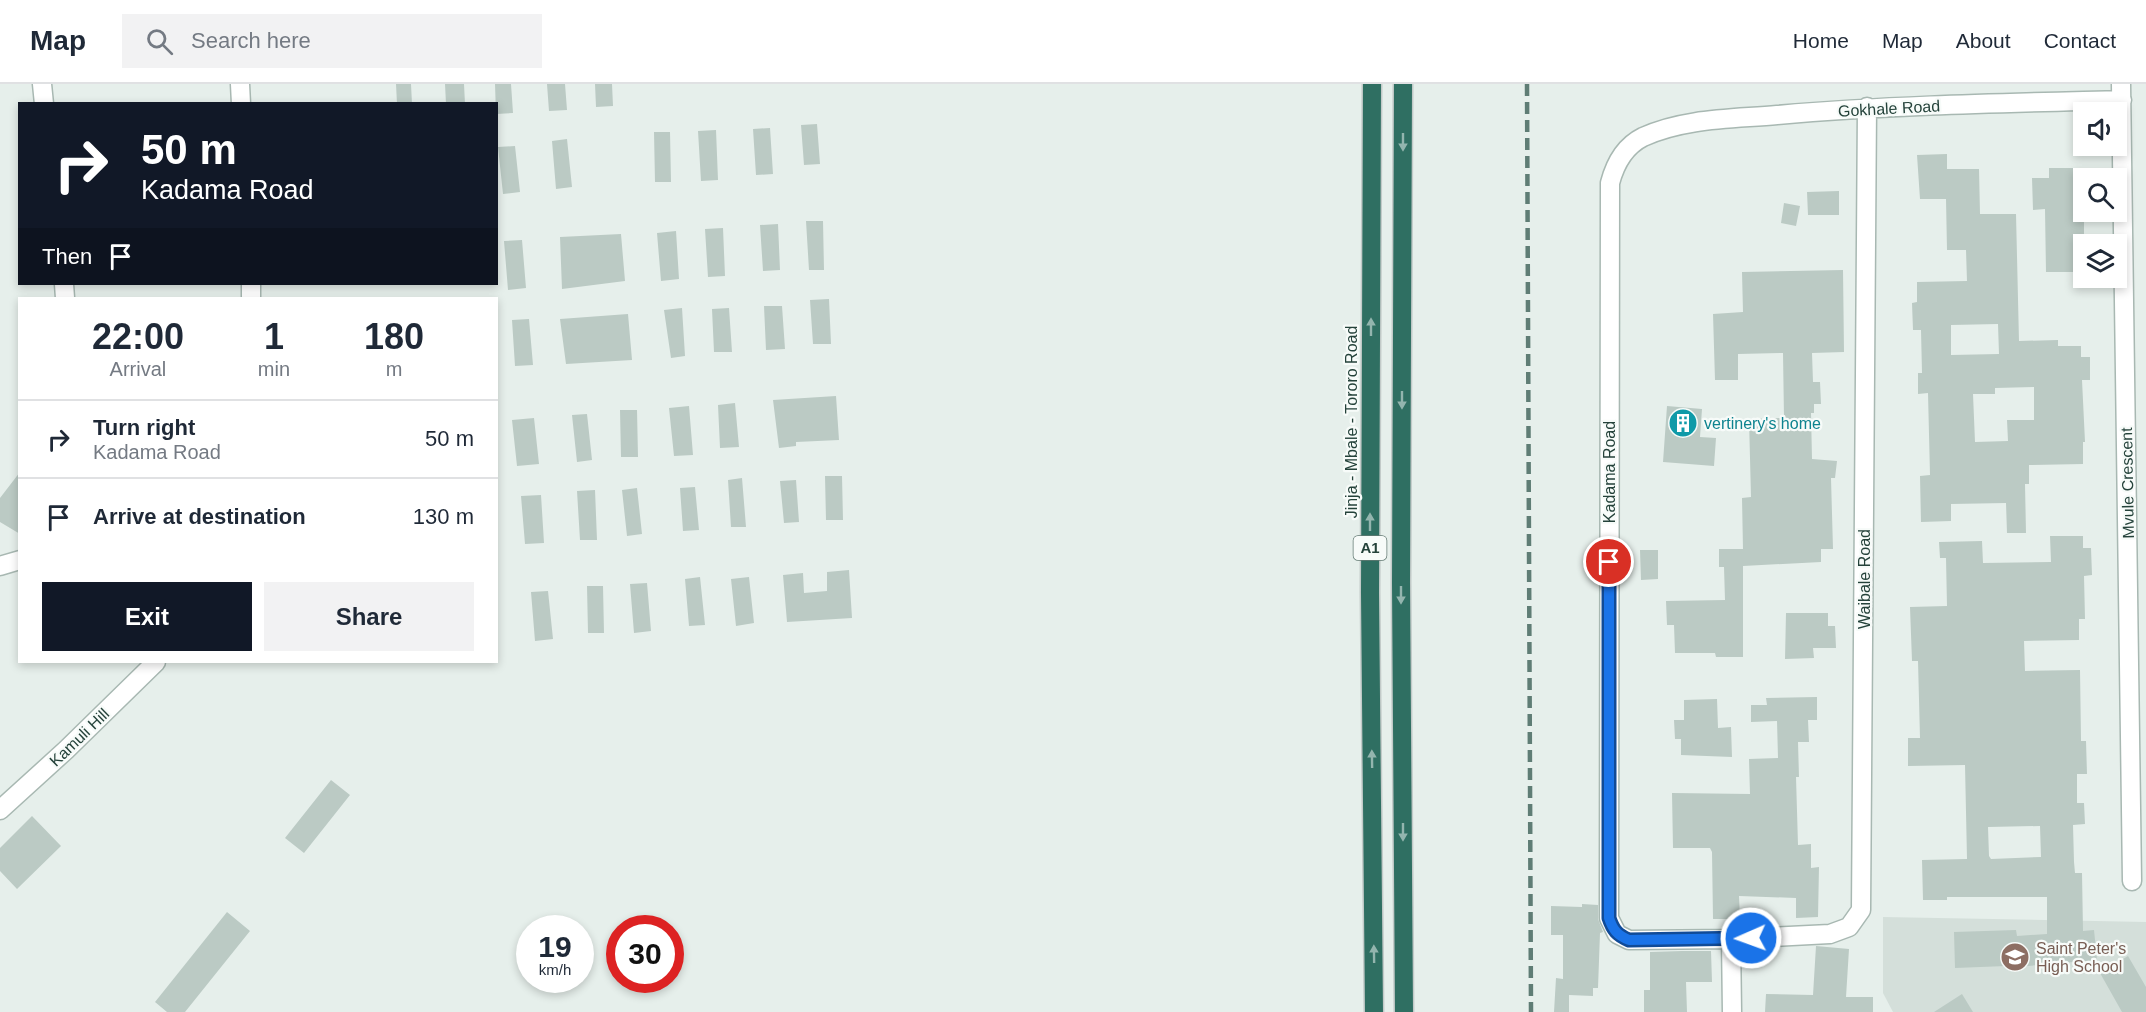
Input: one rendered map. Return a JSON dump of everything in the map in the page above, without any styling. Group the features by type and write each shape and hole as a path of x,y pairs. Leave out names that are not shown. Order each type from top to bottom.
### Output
{"highway":[{"name":"Jinja - Mbale - Tororo Road","path":"1372,84 1370,605 1374,1012"},
{"name":"A1","path":"1403,84 1401,583 1404,1012"}],"street":[{"path":"42,84 45,102"},
{"path":"240,84 241,102"},
{"name":"Gokhale Road","path":"1658,131 1703,121 1867,107 2122,92"},
{"name":"Mvule Crescent","path":"2122,92 2132,881"},
{"name":"Waibale Road","path":"1731,939 1841,931 1856,920 1861,910 1867,107"},
{"name":"Kadama Road","path":"1658,131 1641,138 1625,151 1614,167 1610,183 1609,918 1617,934 1629,940 1731,939"},
{"path":"0,566 18,561"},
{"name":"Kamuli Hill","path":"0,810 66,750 155,663"},
{"path":"1731,939 1732,1012"}],"shaded area":[{"name":"Saint Peter's High School","path":"1883,917 2146,922 2146,1012 1893,1012 1883,993"}],"building":[{"path":"396,84 411,84 412,102 397,102"},
{"path":"445,84 464,84 465,102 446,102"},
{"path":"495,84 511,84 513,113 498,114 498,102 496,102"},
{"path":"547,84 565,84 567,110 549,111"},
{"path":"595,84 612,84 613,106 596,107"},
{"path":"817,124 820,164 804,165 801,125"},
{"path":"770,128 773,174 756,175 753,129"},
{"path":"716,130 718,180 701,181 698,131"},
{"path":"654,132 670,132 671,182 655,182"},
{"path":"567,139 572,187 556,189 552,141"},
{"path":"515,146 520,192 503,194 498,147"},
{"path":"1947,154 1947,169 1979,169 1980,214 2016,214 2019,341 2058,340 2058,346 2081,346 2081,357 2090,357 2090,380 2082,380 2085,442 2083,442 2083,464 2029,465 2029,484 2025,484 2026,533 2007,533 2006,503 1951,504 1951,521 1921,522 1920,476 1930,475 1928,393 1918,394 1918,373 1922,373 1921,330 1913,330 1912,303 1917,302 1917,282 1967,281 1966,250 1947,250 1946,199 1920,199 1917,155","holes":["1998,324 1999,354 1951,355 1951,325","2034,387 2034,420 2007,420 2008,441 1975,442 1973,394 1995,394 1995,388"]},
{"path":"2049,168 2073,168 2073,222 2084,222 2084,234 2073,234 2073,272 2046,272 2045,209 2033,210 2032,178 2049,178"},
{"path":"1839,191 1839,215 1808,215 1807,192"},
{"path":"1784,203 1800,206 1796,226 1781,223"},
{"path":"806,221 823,221 824,270 809,270"},
{"path":"778,224 780,270 763,271 760,225"},
{"path":"723,228 725,276 708,277 705,229"},
{"path":"676,231 679,279 661,281 657,233"},
{"path":"621,234 625,281 562,289 560,237"},
{"path":"522,240 526,288 508,290 504,241"},
{"path":"1843,270 1844,352 1812,353 1813,382 1820,382 1821,404 1814,404 1814,413 1811,413 1812,459 1837,461 1835,478 1831,478 1833,549 1821,549 1821,562 1743,566 1743,657 1716,657 1715,653 1675,653 1674,625 1667,625 1666,601 1725,600 1724,567 1719,567 1719,549 1743,549 1742,498 1751,497 1749,419 1784,418 1783,353 1738,354 1738,380 1715,380 1713,314 1743,312 1742,272"},
{"path":"829,299 831,344 813,344 810,300"},
{"path":"764,306 782,306 785,349 766,350"},
{"path":"682,308 685,356 671,358 664,310"},
{"path":"729,308 732,352 714,352 712,309"},
{"path":"628,314 632,360 566,364 560,319"},
{"path":"529,319 533,365 515,366 512,320"},
{"path":"836,396 839,440 796,442 796,446 779,448 773,400"},
{"path":"735,403 739,447 720,448 718,405"},
{"path":"689,406 693,455 674,456 669,408"},
{"name":"vertinery's home","path":"1667,406 1702,409 1700,437 1716,438 1714,466 1663,462"},
{"path":"620,410 637,410 638,457 621,457"},
{"path":"587,414 592,460 577,462 572,415"},
{"path":"534,418 539,464 517,466 512,420"},
{"path":"18,475 18,533 0,522 0,498"},
{"path":"825,476 842,476 843,520 826,520"},
{"path":"742,478 746,527 731,527 728,480"},
{"path":"796,480 799,522 784,523 780,481"},
{"path":"695,487 699,530 683,531 680,488"},
{"path":"637,488 642,534 627,536 622,490"},
{"path":"595,490 597,540 580,540 577,491"},
{"path":"541,495 544,543 525,544 521,496"},
{"path":"2050,536 2083,536 2083,548 2091,548 2092,575 2084,576 2085,619 2079,619 2079,640 2024,641 2025,671 2080,670 2081,741 2086,741 2087,774 2077,774 2077,803 2084,803 2085,824 2073,825 2074,862 2075,873 2082,873 2083,931 2094,930 2097,960 2004,968 2006,966 1955,968 1954,932 2016,930 2017,936 2047,934 2047,897 1947,897 1947,900 1923,900 1922,860 1967,859 1965,765 1908,766 1908,738 1920,738 1918,661 1912,661 1910,607 1947,606 1946,558 1940,558 1939,542 1982,541 1983,563 2051,562","holes":["2040,826 2041,857 1991,859 1988,827"]},
{"path":"1640,550 1658,550 1658,579 1641,580"},
{"path":"849,570 852,618 787,622 783,575 803,573 804,593 827,591 827,572"},
{"path":"700,577 705,625 689,626 685,579"},
{"path":"749,577 754,623 736,626 731,579"},
{"path":"647,583 651,631 634,633 630,584"},
{"path":"587,586 603,586 604,633 588,633"},
{"path":"548,591 553,639 535,641 531,592"},
{"path":"1786,613 1828,613 1828,626 1835,626 1836,648 1813,648 1814,658 1785,659"},
{"path":"1817,697 1817,720 1808,720 1809,742 1798,742 1799,777 1796,777 1798,845 1811,844 1811,868 1819,867 1818,917 1796,918 1796,898 1739,896 1740,919 1713,919 1712,852 1710,848 1673,848 1672,793 1750,794 1749,759 1778,758 1777,721 1751,722 1751,705 1767,705 1766,698"},
{"path":"1717,699 1718,728 1731,727 1732,757 1681,755 1681,739 1675,739 1674,720 1684,720 1684,700"},
{"path":"331,780 350,795 304,853 285,838"},
{"path":"32,816 61,846 17,889 0,871 0,848"},
{"path":"1582,904 1598,905 1598,919 1603,932 1600,933 1598,988 1593,988 1593,996 1569,995 1569,1012 1554,1012 1556,978 1563,979 1563,935 1551,935 1551,906 1582,907"},
{"path":"227,912 250,931 185,1012 167,1012 155,1002"},
{"path":"1816,946 1849,949 1846,997 1873,997 1873,1012 1765,1012 1766,994 1813,995"},
{"path":"1711,951 1712,982 1686,982 1687,1012 1644,1012 1644,990 1650,990 1650,952"},
{"path":"2128,956 2146,987 2146,1012 2122,1012 2100,973"},
{"path":"1962,994 1973,1012 1934,1012"}],"railway":[{"path":"1527,84 1531,1012"}],"place":[{"name":"vertinery's home","path":"1683,423"},
{"name":"Saint Peter's High School","path":"2015,957"}],"route":[{"path":"1609,562 1609,918 1612,927 1617,934 1629,940 1751,938"}]}
